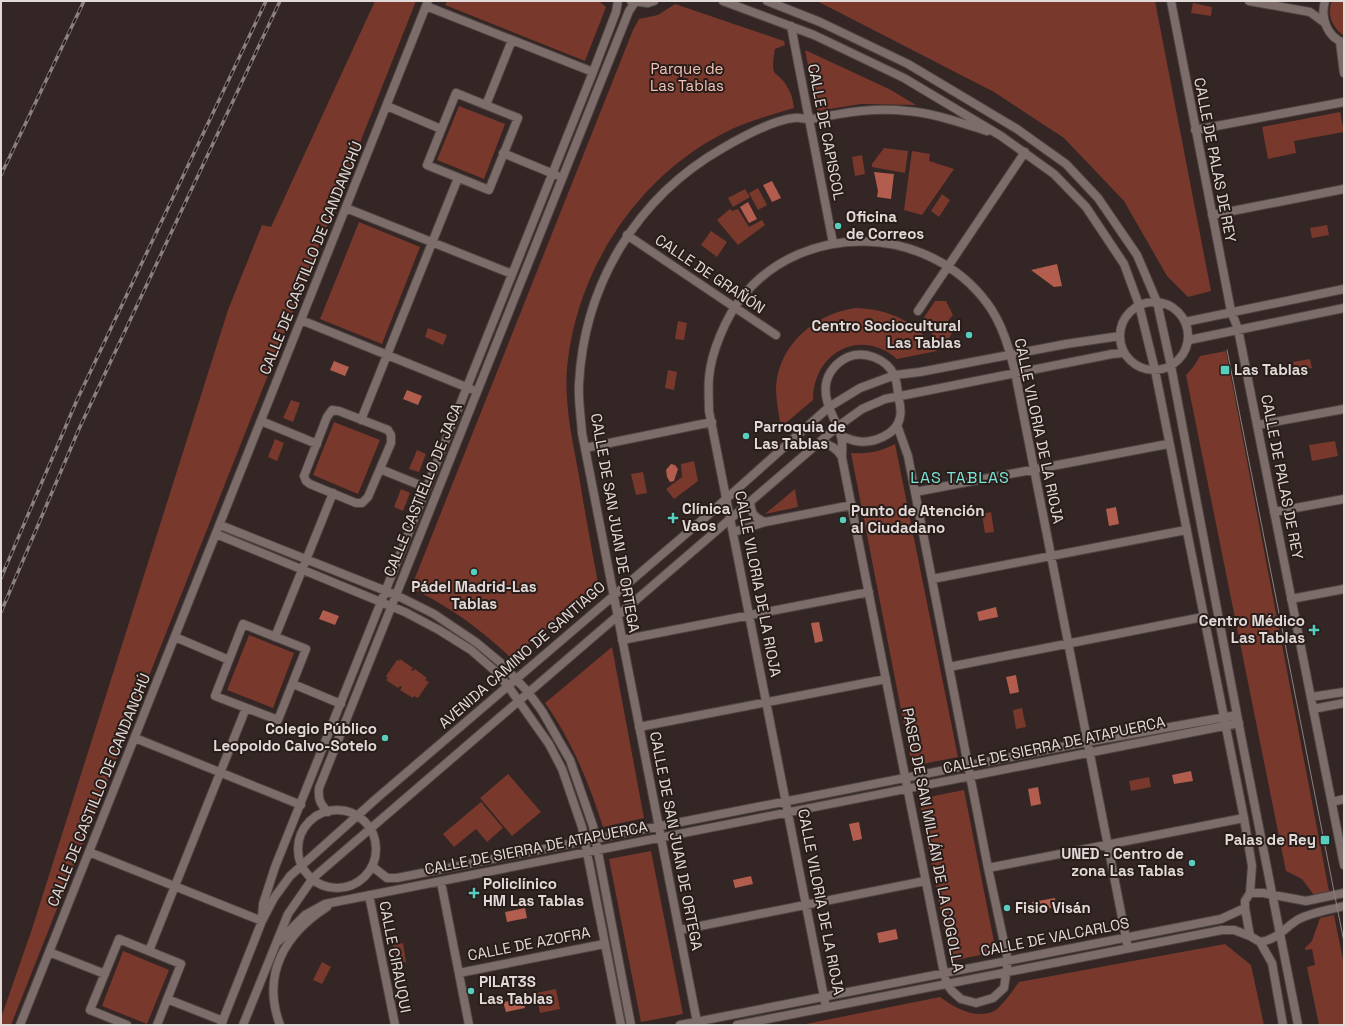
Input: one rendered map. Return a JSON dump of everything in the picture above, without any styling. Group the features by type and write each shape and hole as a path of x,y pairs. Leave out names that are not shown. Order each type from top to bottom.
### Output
{"street":[{"name":"CALLE CASTIELLO DE JACA","path":"262,921 263,904 269,884 593,72 616,12 618,1"},
{"name":"CALLE CASTIELLO DE JACA","path":"328,812 318,798 319,788 628,11 632,2 648,3 654,1"},
{"path":"722,1 791,26 904,78 1001,136 1054,174 1086,207 1124,264 1139,305 1155,370 1168,444 1244,818 1252,866 1250,892 1245,901 1250,936"},
{"path":"767,1 820,22 908,64 1017,129 1066,164 1098,198 1137,255 1157,302 1171,366 1298,1025"},
{"name":"CALLE DE PALAS DE REY","path":"1171,1 1231,311 1238,329 1258,425 1344,865"},
{"path":"1249,1 1310,12 1325,23"},
{"path":"1325,1 1323,14 1325,23 1331,34 1342,43 1344,73"},
{"path":"427,3 512,40 593,72"},
{"name":"CALLE DE CASTILLO DE CANDANCHÚ","path":"20,1025 427,3"},
{"name":"CALLE DE CAPISCOL","path":"791,26 833,243"},
{"path":"486,105 512,40"},
{"path":"456,93 486,105 518,118 489,190 427,165 456,93"},
{"path":"1195,130 1344,102"},
{"path":"387,106 441,129"},
{"name":"CALLE DE SAN JUAN DE ORTEGA","path":"698,1024 582,433 579,386 584,340 591,311 601,286 627,235 659,196 698,162 743,136 767,126 794,118 809,119 859,110 905,110 926,113 1001,136"},
{"path":"918,311 1025,152"},
{"path":"504,153 562,178"},
{"path":"361,420 458,178"},
{"path":"1212,215 1344,189"},
{"path":"346,208 512,274"},
{"name":"CALLE DE GRAÑÓN","path":"627,235 776,336"},
{"name":"CALLE VILORIA DE LA RIOJA","path":"826,1007 789,812 709,411 709,377 721,333 735,308 754,285 780,264 811,249 833,243 866,240 899,244 919,250 948,266 972,286 987,303 998,321 1011,354 1015,372 1128,948"},
{"path":"1185,322 1231,311 1344,289"},
{"path":"1157,302 1168,305 1178,312 1185,322 1188,340 1183,355 1171,366 1155,370 1143,368 1132,362 1124,353 1120,336 1122,323 1129,313 1139,305 1157,302"},
{"path":"1188,340 1344,308"},
{"path":"301,320 477,391"},
{"name":"AVENIDA CAMINO DE SANTIAGO","path":"167,999 222,1023 262,921 274,898 300,865 727,497 829,407 860,388 894,375 920,372 1011,354 1120,336"},
{"path":"243,1025 288,914 313,878 837,427 862,409 898,396 1015,372 1124,353"},
{"path":"894,375 886,364 875,357 862,354 850,356 838,362 830,372 826,384 826,396 841,436 857,441 872,440 886,436 897,425"},
{"name":"PASEO DE SAN MILLÁN DE LA COGOLLA","path":"841,436 842,458 944,973 947,984 952,992 961,999 976,1003 993,998 1004,988 1008,961 988,868 915,492 905,444 897,425 900,418 894,375"},
{"path":"1258,425 1344,409"},
{"path":"332,410 339,411 361,420 388,430 391,435 390,442 380,469 368,497 362,503 356,503 310,484 306,481 304,476 327,416 332,410"},
{"path":"261,421 317,444"},
{"path":"585,448 712,422"},
{"path":"820,442 829,444 838,450 842,458"},
{"path":"915,492 1168,444"},
{"path":"380,469 426,488"},
{"path":"275,636 333,493"},
{"path":"1274,512 1344,498"},
{"path":"750,501 752,514 756,519 765,522"},
{"path":"734,532 765,522 852,505"},
{"path":"220,525 396,595 434,614 477,643 516,678 528,692 553,728 570,760 582,792 595,839 631,1025"},
{"path":"932,580 1186,530"},
{"path":"216,534 381,602 454,639 482,660 508,686 549,744 562,769 582,827 620,1025"},
{"path":"1292,599 1344,589"},
{"path":"622,640 869,592"},
{"path":"949,666 1203,617"},
{"path":"243,624 275,636 306,649 278,720 216,696 243,624"},
{"path":"175,637 229,660"},
{"path":"640,727 886,679"},
{"path":"293,684 341,704"},
{"path":"1311,697 1344,692"},
{"path":"1313,709 1344,703"},
{"path":"149,951 246,708"},
{"name":"CALLE DE SIERRA DE ATAPUERCA","path":"373,866 387,878 397,878 1087,742 1238,719"},
{"name":"CALLE DE SIERRA DE ATAPUERCA","path":"274,946 305,915 325,904 1090,753 1224,721"},
{"path":"135,738 301,805"},
{"path":"1332,802 1344,799"},
{"name":"CALLE CASTIELLO DE JACA","path":"300,865 298,840 295,829 301,805"},
{"path":"298,840 301,833 312,820 328,812 338,810 357,816 370,829 375,841 376,854 373,866 366,876 357,884 346,888 334,888 323,885 313,878 300,865"},
{"path":"988,868 1107,846 1244,818"},
{"path":"89,852 262,921"},
{"path":"680,930 926,881"},
{"path":"441,882 469,1025"},
{"path":"1250,892 1263,893 1306,902 1344,893"},
{"name":"CALLE CIRAUQUI","path":"369,895 394,1025"},
{"name":"CALLE DE SIERRA DE ATAPUERCA","path":"280,1025 274,1003 274,986 276,970 281,955 290,939 302,925 334,903"},
{"path":"1284,1025 1272,964 1260,942 1269,941 1296,921 1308,915 1344,906"},
{"name":"CALLE DE VALCARLOS","path":"680,1025 698,1024 825,996 1221,919 1245,908"},
{"name":"CALLE DE VALCARLOS","path":"737,1025 1222,930 1234,930 1250,936 1260,942"},
{"path":"123,1024 90,1010 119,939 181,964 157,1025"},
{"name":"CALLE DE AZOFRA","path":"459,973 604,944"},
{"path":"50,952 105,974"}],"green space":[{"path":"375,1 416,1 11,1025 1,1025 1,1018 32,929 228,310 262,225 271,227"},
{"path":"447,1 599,1 606,7 585,61 445,5"},
{"path":"817,1 1155,1 1211,291 1188,297 1167,276 1124,201 1064,138 994,92"},
{"path":"1332,1 1344,1 1344,36 1334,25 1330,16 1330,6"},
{"path":"1193,3 1212,7 1211,16 1191,13"},
{"name":"Parque de Las Tablas","path":"675,4 784,41 785,45 775,49 773,67 776,74 785,83 790,92 794,108 760,118 734,128 695,150 667,172 641,198 619,226 601,257 586,290 575,324 568,359 566,387 570,429 598,583 512,659 489,638 464,619 411,588 633,30 639,19 658,15"},
{"path":"805,50 889,89 916,105 861,104 817,111"},
{"path":"459,106 505,124 484,179 437,160"},
{"path":"1340,112 1344,132 1294,141 1296,153 1268,159 1262,127"},
{"path":"884,148 908,151 905,173 872,167 872,164"},
{"path":"912,151 930,154 929,161 954,169 922,215 904,210"},
{"path":"862,155 865,174 855,176 852,157"},
{"path":"758,188 767,205 758,210 749,193"},
{"path":"745,189 750,197 733,207 728,198"},
{"path":"942,194 950,200 939,217 931,211"},
{"path":"730,209 732,211 738,209 749,227 762,220 765,225 738,245 717,220"},
{"path":"359,222 420,247 382,344 320,319"},
{"path":"1327,225 1329,235 1312,238 1310,228"},
{"path":"711,231 727,242 717,257 701,245"},
{"path":"935,301 946,301 953,315 948,321 954,328 945,348 921,322"},
{"path":"855,308 880,311 902,319 921,332 937,351 897,359 883,350 868,345 854,346 841,350 830,358 821,369 815,383 813,400 781,427 776,387 784,357 792,345 813,324 840,311"},
{"path":"678,321 687,323 684,340 675,339"},
{"path":"428,328 447,335 443,345 425,337"},
{"path":"1226,351 1329,891 1314,895 1302,879 1286,871 1186,375 1200,356"},
{"path":"1310,359 1312,368 1295,371 1293,362"},
{"path":"668,370 677,372 674,390 665,388"},
{"path":"291,400 300,403 293,422 283,418"},
{"path":"334,422 380,440 358,494 313,475"},
{"path":"275,439 284,443 277,461 268,457"},
{"path":"1335,441 1338,456 1312,461 1309,445"},
{"path":"895,444 958,757 912,766 851,453 873,452"},
{"path":"417,450 426,454 419,472 409,469"},
{"path":"694,461 698,481 674,499 666,489 682,477 681,464"},
{"path":"643,472 647,493 636,495 631,474"},
{"path":"401,489 410,493 403,511 394,507"},
{"path":"795,489 798,507 765,514"},
{"path":"991,512 994,532 985,533 982,514"},
{"path":"249,635 294,653 273,708 227,690"},
{"path":"612,647 644,818 603,827 592,794 572,747 555,717 545,703"},
{"path":"400,659 413,668 411,670 413,671 415,669 427,678 425,680 429,682 418,698 414,696 413,698 400,690 402,687 400,686 398,688 386,680 388,678 386,676 397,660 399,661"},
{"path":"1022,708 1026,727 1016,729 1013,710"},
{"path":"508,774 541,812 512,836 480,798"},
{"path":"1149,777 1151,787 1131,791 1129,781"},
{"path":"964,790 996,952 950,961 919,799"},
{"path":"481,802 503,828 487,842 476,829 454,847 443,834"},
{"path":"651,851 683,1014 641,1022 609,859"},
{"path":"1334,915 1344,965 1344,1025 1319,1025 1307,967 1315,965 1312,949 1305,950 1305,948 1312,941 1320,918"},
{"path":"403,943 406,962 397,964 393,945"},
{"path":"1225,944 1251,965 1264,1025 801,1025 940,997 951,1005 964,1011 985,1014 992,1012 999,1007 1007,999 1019,982"},
{"path":"123,951 169,970 147,1024 102,1006"},
{"path":"322,962 331,967 322,984 313,980"},
{"path":"556,989 560,1009 540,1013 536,993"}],"shaded area":[{"path":"874,172 894,174 891,199 877,197 878,191"},
{"path":"772,181 781,198 772,202 763,185"},
{"path":"748,202 757,219 749,223 740,207"},
{"path":"1057,264 1062,286 1054,287 1031,270"},
{"path":"334,361 349,367 345,376 330,370"},
{"path":"407,390 422,396 418,405 403,399"},
{"path":"671,464 675,465 678,469 674,481 670,482 667,477 666,470"},
{"path":"1116,507 1119,524 1109,526 1106,509"},
{"path":"996,607 998,617 979,621 977,612"},
{"path":"323,610 339,616 335,625 319,619"},
{"path":"819,622 823,641 815,643 811,623"},
{"path":"1016,675 1019,692 1010,694 1006,677"},
{"path":"1191,771 1193,781 1174,784 1172,775"},
{"path":"1038,787 1041,804 1031,806 1028,789"},
{"path":"859,822 862,839 853,841 849,824"},
{"path":"751,876 753,884 735,888 733,880"},
{"path":"1055,898 1056,907 1034,911 1032,902"},
{"path":"525,908 527,918 507,922 505,912"},
{"path":"896,929 898,939 879,943 877,933"},
{"path":"523,999 525,1008 506,1012 503,1002"}],"tram line":[{"path":"1227,350 1344,942"}],"railway":[{"path":"1,175 84,1"},
{"path":"1,578 77,400 266,1"},
{"path":"1,612 79,429 280,1"}],"place":[{"name":"Oficina de Correos","path":"838,226"},
{"name":"Centro Sociocultural Las Tablas","path":"969,335"},
{"name":"Las Tablas","path":"1225,370"},
{"name":"Parroquia de Las Tablas","path":"746,436"},
{"name":"Clínica Vaos","path":"673,518"},
{"name":"Punto de Atención al Ciudadano","path":"843,520"},
{"name":"Pádel Madrid-Las Tablas","path":"474,572"},
{"name":"Centro Médico Las Tablas","path":"1314,630"},
{"name":"Colegio Público Leopoldo Calvo-Sotelo","path":"385,738"},
{"name":"Palas de Rey","path":"1325,840"},
{"name":"UNED - Centro de zona Las Tablas","path":"1192,863"},
{"name":"Policlínico HM Las Tablas","path":"474,893"},
{"name":"Fisio Visán","path":"1007,908"},
{"name":"PILAT3S Las Tablas","path":"471,991"}],"district":[{"name":"LAS TABLAS","path":"960,477"}]}
